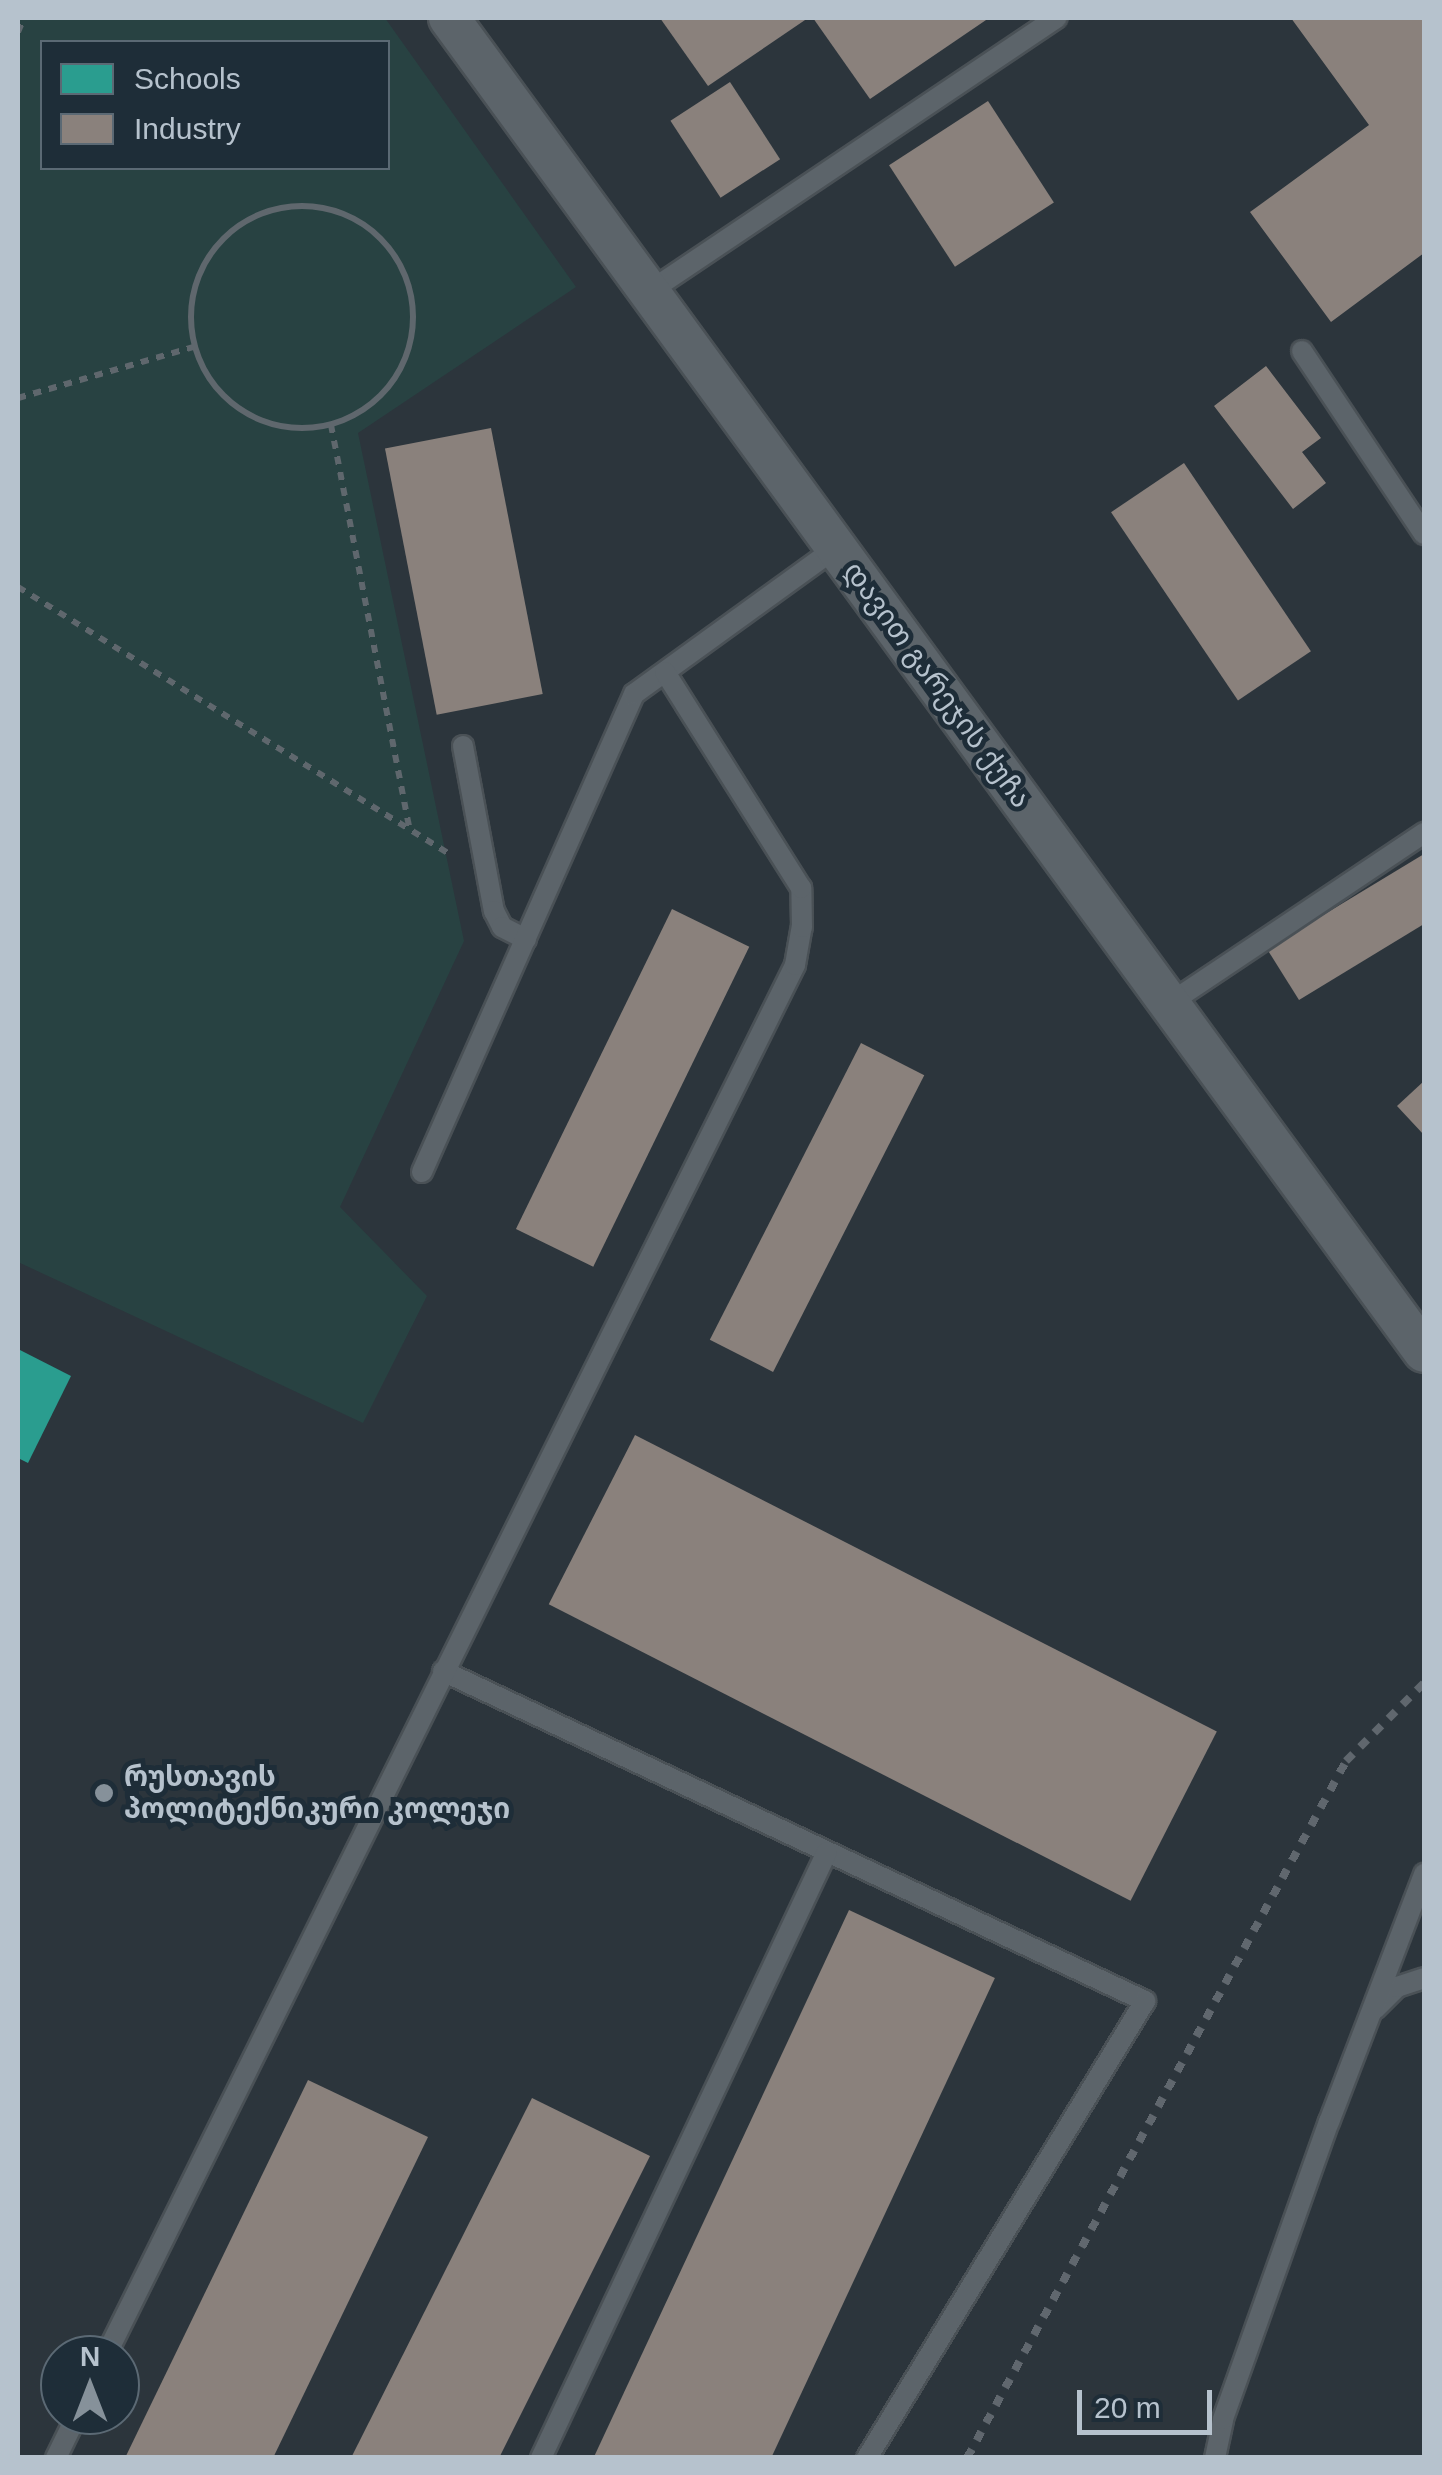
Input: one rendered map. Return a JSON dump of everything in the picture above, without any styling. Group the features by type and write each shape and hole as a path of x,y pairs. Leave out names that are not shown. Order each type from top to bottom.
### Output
{"street":[{"name":"დავით გარეჯის ქუჩა","path":"449,18 1424,1352"}],"lane":[{"path":"650,292 1057,18"},
{"path":"1302,351 1424,534"},
{"path":"422,1172 634,694 836,548"},
{"path":"116,2335 795,965 802,927 801,888 665,672"},
{"path":"462,746 487,875 502,926 526,939"},
{"path":"1170,1003 1424,833"},
{"path":"444,1672 1145,2001 867,2458"},
{"path":"541,2458 827,1852"},
{"path":"1215,2458 1223,2418 1424,1874"},
{"path":"1368,2018 1388,1993 1424,1978"},
{"path":"56,2458 67,2435"}],"path":[{"path":"18,32 24,18"},
{"path":"284,207 322,207 358,220 386,244 406,276 414,312 409,350 392,383 365,410 331,425 296,429 262,422 232,405 208,380 194,347 190,310 198,274 219,242 248,219 284,207"},
{"path":"18,398 194,347"},
{"path":"331,425 411,833"},
{"path":"18,587 411,833 487,875"}],"green space":[{"path":"18,18 385,18 576,287 358,433 464,941 340,1207 427,1296 363,1423 18,1262"}],"building: Schools":[{"path":"18,1349 71,1376 28,1463 18,1458"}],"building: Industry":[{"path":"660,18 808,18 708,86"},
{"path":"813,18 989,18 870,99"},
{"path":"1291,18 1424,18 1424,253 1331,322 1250,212 1369,125"},
{"path":"730,82 780,159 721,198 670,121"},
{"path":"988,101 1054,202 955,267 889,165"},
{"path":"1266,366 1321,438 1302,452 1326,483 1293,509 1214,406"},
{"path":"491,428 543,694 437,715 385,449"},
{"path":"1184,463 1311,651 1238,700 1111,512"},
{"path":"1424,854 1424,924 1299,1000 1267,949"},
{"path":"672,909 749,947 593,1267 516,1229"},
{"path":"861,1043 924,1075 773,1372 710,1340"},
{"path":"1424,1081 1424,1135 1397,1106"},
{"path":"635,1435 1217,1731 1131,1901 549,1604"},
{"path":"849,1910 995,1978 771,2458 593,2458"},
{"path":"308,2080 428,2137 273,2458 125,2458 136,2435 140,2435 140,2427"},
{"path":"532,2098 650,2156 499,2458 351,2458"}],"railway":[{"path":"967,2458 1346,1761 1424,1683"}],"place":[{"name":"რუსთავის პოლიტექნიკური კოლეჯი","path":"104,1793"}]}
